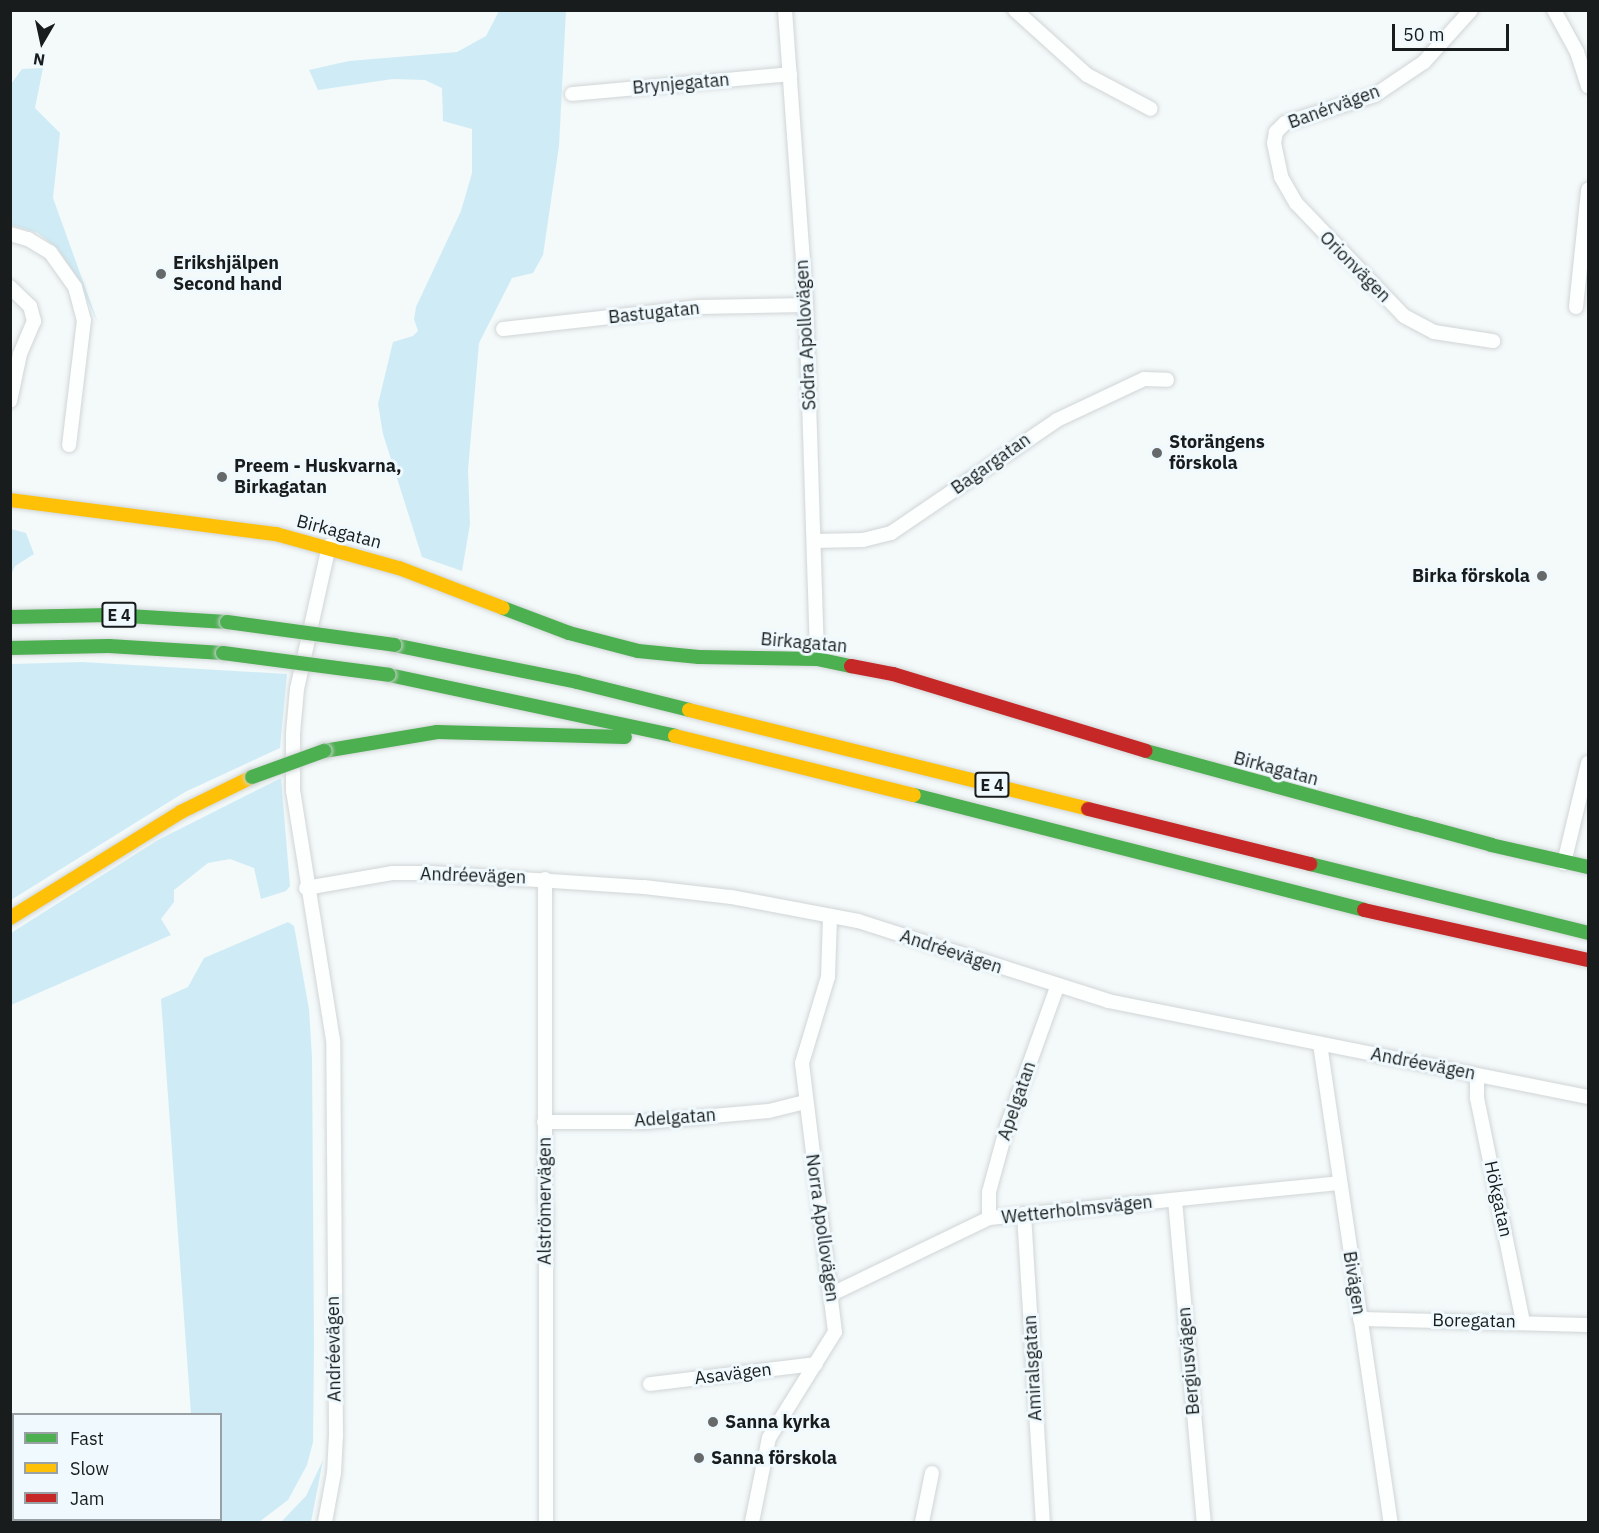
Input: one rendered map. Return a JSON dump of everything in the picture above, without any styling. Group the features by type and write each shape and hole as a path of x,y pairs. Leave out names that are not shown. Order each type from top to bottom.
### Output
{"main road":[{"name":"Birkagatan","path":"10,500 276,534 329,546 399,568 569,633 638,651 699,657 817,659 904,676 1079,733 1564,863 1588,867"},
{"name":"E 4","path":"10,617 111,615 227,622 394,645 622,693 1588,933"},
{"name":"E 4","path":"10,648 109,646 223,653 389,675 568,711 768,758 1308,897 1588,960"},
{"path":"10,918 181,812 252,777 324,751 437,732 503,731 626,737 768,758"}],"street":[{"name":"Södra Apollovägen","path":"785,10 806,304 817,659"},
{"path":"1015,10 1087,75 1151,109"},
{"name":"Banérvägen","path":"1276,132 1284,123 1375,95 1424,62 1471,10"},
{"path":"1554,10 1577,52 1588,86"},
{"name":"Brynjegatan","path":"572,94 790,75"},
{"name":"Orionvägen","path":"1276,132 1276,160 1296,203 1404,316 1434,332 1493,341"},
{"path":"1576,307 1588,190"},
{"path":"10,234 28,239 50,252 75,287 84,320 69,445"},
{"path":"10,286 30,306 34,321 15,357 10,401"},
{"name":"Bastugatan","path":"503,329 700,307 806,304"},
{"name":"Bagargatan","path":"814,541 863,540 891,533 1057,420 1144,379 1167,380"},
{"name":"Andréevägen","path":"325,1522 334,1473 336,1436 333,1040 306,888 293,791 293,733 297,689 329,546"},
{"path":"1564,863 1588,763"},
{"name":"Andréevägen","path":"306,888 392,873 544,879 731,897 858,921 1057,987 1149,1010 1588,1097"},
{"name":"Alströmervägen","path":"544,879 546,1522"},
{"name":"Norra Apollovägen","path":"752,1522 769,1438 835,1332 802,1063 828,977 830,917"},
{"name":"Apelgatan","path":"989,1218 989,1192 1007,1126 1057,987"},
{"name":"Bivägen","path":"1320,1044 1390,1522"},
{"name":"Hökgatan","path":"1477,1075 1477,1098 1523,1322"},
{"name":"Adelgatan","path":"544,1122 645,1122 769,1111 805,1102"},
{"name":"Wetterholmsvägen","path":"832,1294 989,1218 1339,1183"},
{"name":"Bergiusvägen","path":"1175,1200 1204,1522"},
{"name":"Amiralsgatan","path":"1024,1214 1043,1522"},
{"name":"Boregatan","path":"1360,1319 1588,1325"},
{"name":"Asavägen","path":"650,1384 816,1364"},
{"path":"922,1522 932,1473"}],"shaded area":[{"path":"499,11 566,11 559,146 543,255 533,273 512,278 479,343 468,470 470,524 462,571 422,557 383,434 378,404 393,342 413,336 418,331 414,319 416,307 461,211 472,173 472,129 443,121 442,88 425,80 393,79 318,90 309,70 349,61 457,52 486,36"},
{"path":"43,68 35,108 60,133 53,198 98,323 78,280 58,249 38,233 11,225 11,84 22,69"},
{"path":"11,529 26,533 34,554 15,566 11,575"},
{"path":"82,662 287,674 280,748 185,792 11,900 11,664"},
{"path":"281,778 290,886 286,891 261,899 254,868 230,859 208,863 174,890 174,902 161,919 171,935 11,1005 11,933 158,840"},
{"path":"288,922 294,926 309,1009 312,1057 313,1442 307,1465 288,1500 259,1522 11,1522 11,1510 12,1521 222,1521 222,1413 191,1413 161,999 188,987 204,958"},
{"path":"323,1460 311,1522 281,1522 306,1496"}],"traffic: fast":[{"path":"503,608 569,633 638,651 699,657 817,659 851,666"},
{"path":"10,617 111,615 227,622"},
{"path":"227,622 394,645"},
{"path":"394,645 577,682 689,710"},
{"path":"10,648 109,646 223,653"},
{"path":"223,653 389,675"},
{"path":"389,675 675,736"},
{"path":"324,751 437,732 625,737"},
{"path":"252,777 324,751"},
{"path":"1146,751 1491,845 1588,867"},
{"path":"914,795 1364,910"},
{"path":"1310,864 1588,933"}],"traffic: slow":[{"path":"10,500 276,534 399,568 503,608"},
{"path":"689,710 1088,809"},
{"path":"675,736 914,795"},
{"path":"10,918 181,812 252,777"}],"traffic: jam":[{"path":"851,666 893,674 1146,751"},
{"path":"1088,809 1310,864"},
{"path":"1364,910 1588,960"}],"place":[{"name":"Erikshjälpen Second hand","path":"161,274"},
{"name":"Storängens förskola","path":"1157,453"},
{"name":"Preem - Huskvarna, Birkagatan","path":"222,477"},
{"name":"Birka förskola","path":"1542,576"},
{"name":"Sanna kyrka","path":"713,1422"},
{"name":"Sanna förskola","path":"699,1458"}]}
